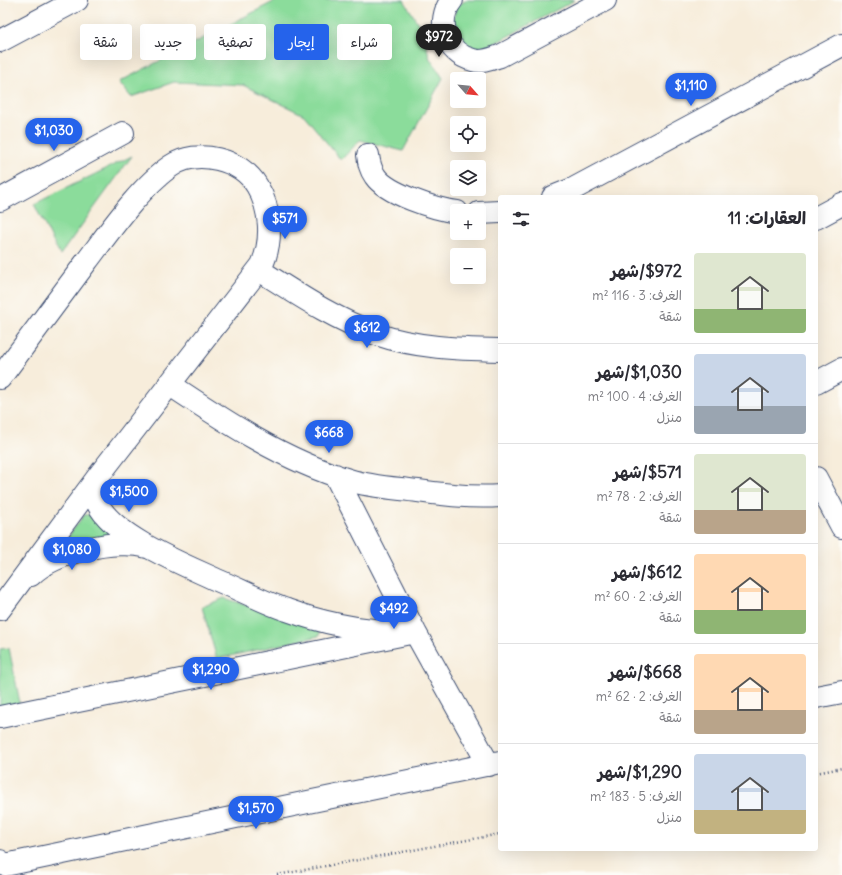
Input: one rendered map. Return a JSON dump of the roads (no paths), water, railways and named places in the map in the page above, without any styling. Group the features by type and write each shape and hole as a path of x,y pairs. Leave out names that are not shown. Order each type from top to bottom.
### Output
{"street":[{"path":"0,41 78,0"},
{"path":"452,0 447,5 444,19 444,33 450,45 460,55 473,60 487,61 500,56 605,0"},
{"path":"559,195 573,190 842,45"},
{"path":"0,200 123,133"},
{"path":"368,155 370,167 376,177 387,187 423,203 450,210"},
{"path":"0,378 113,226 157,178 172,165 185,159 210,158 221,160 244,172 255,182 265,203 269,228 266,253 259,270 100,474 0,610"},
{"path":"818,217 842,204"},
{"path":"486,213 498,212"},
{"path":"259,270 313,304 377,334 405,342 430,346 498,350"},
{"path":"818,382 842,369"},
{"path":"169,384 244,433 267,446 336,475 368,484 419,492 461,496 498,496"},
{"path":"100,474 96,498 104,513 120,528 156,550 253,597 288,610 336,624 384,631 415,632"},
{"path":"3,863 494,764 415,632 336,475"},
{"path":"818,482 842,527"},
{"path":"0,610 35,571 45,564 66,555 129,544 140,545 156,550"},
{"path":"0,717 415,632"},
{"path":"818,697 842,692"}]}
